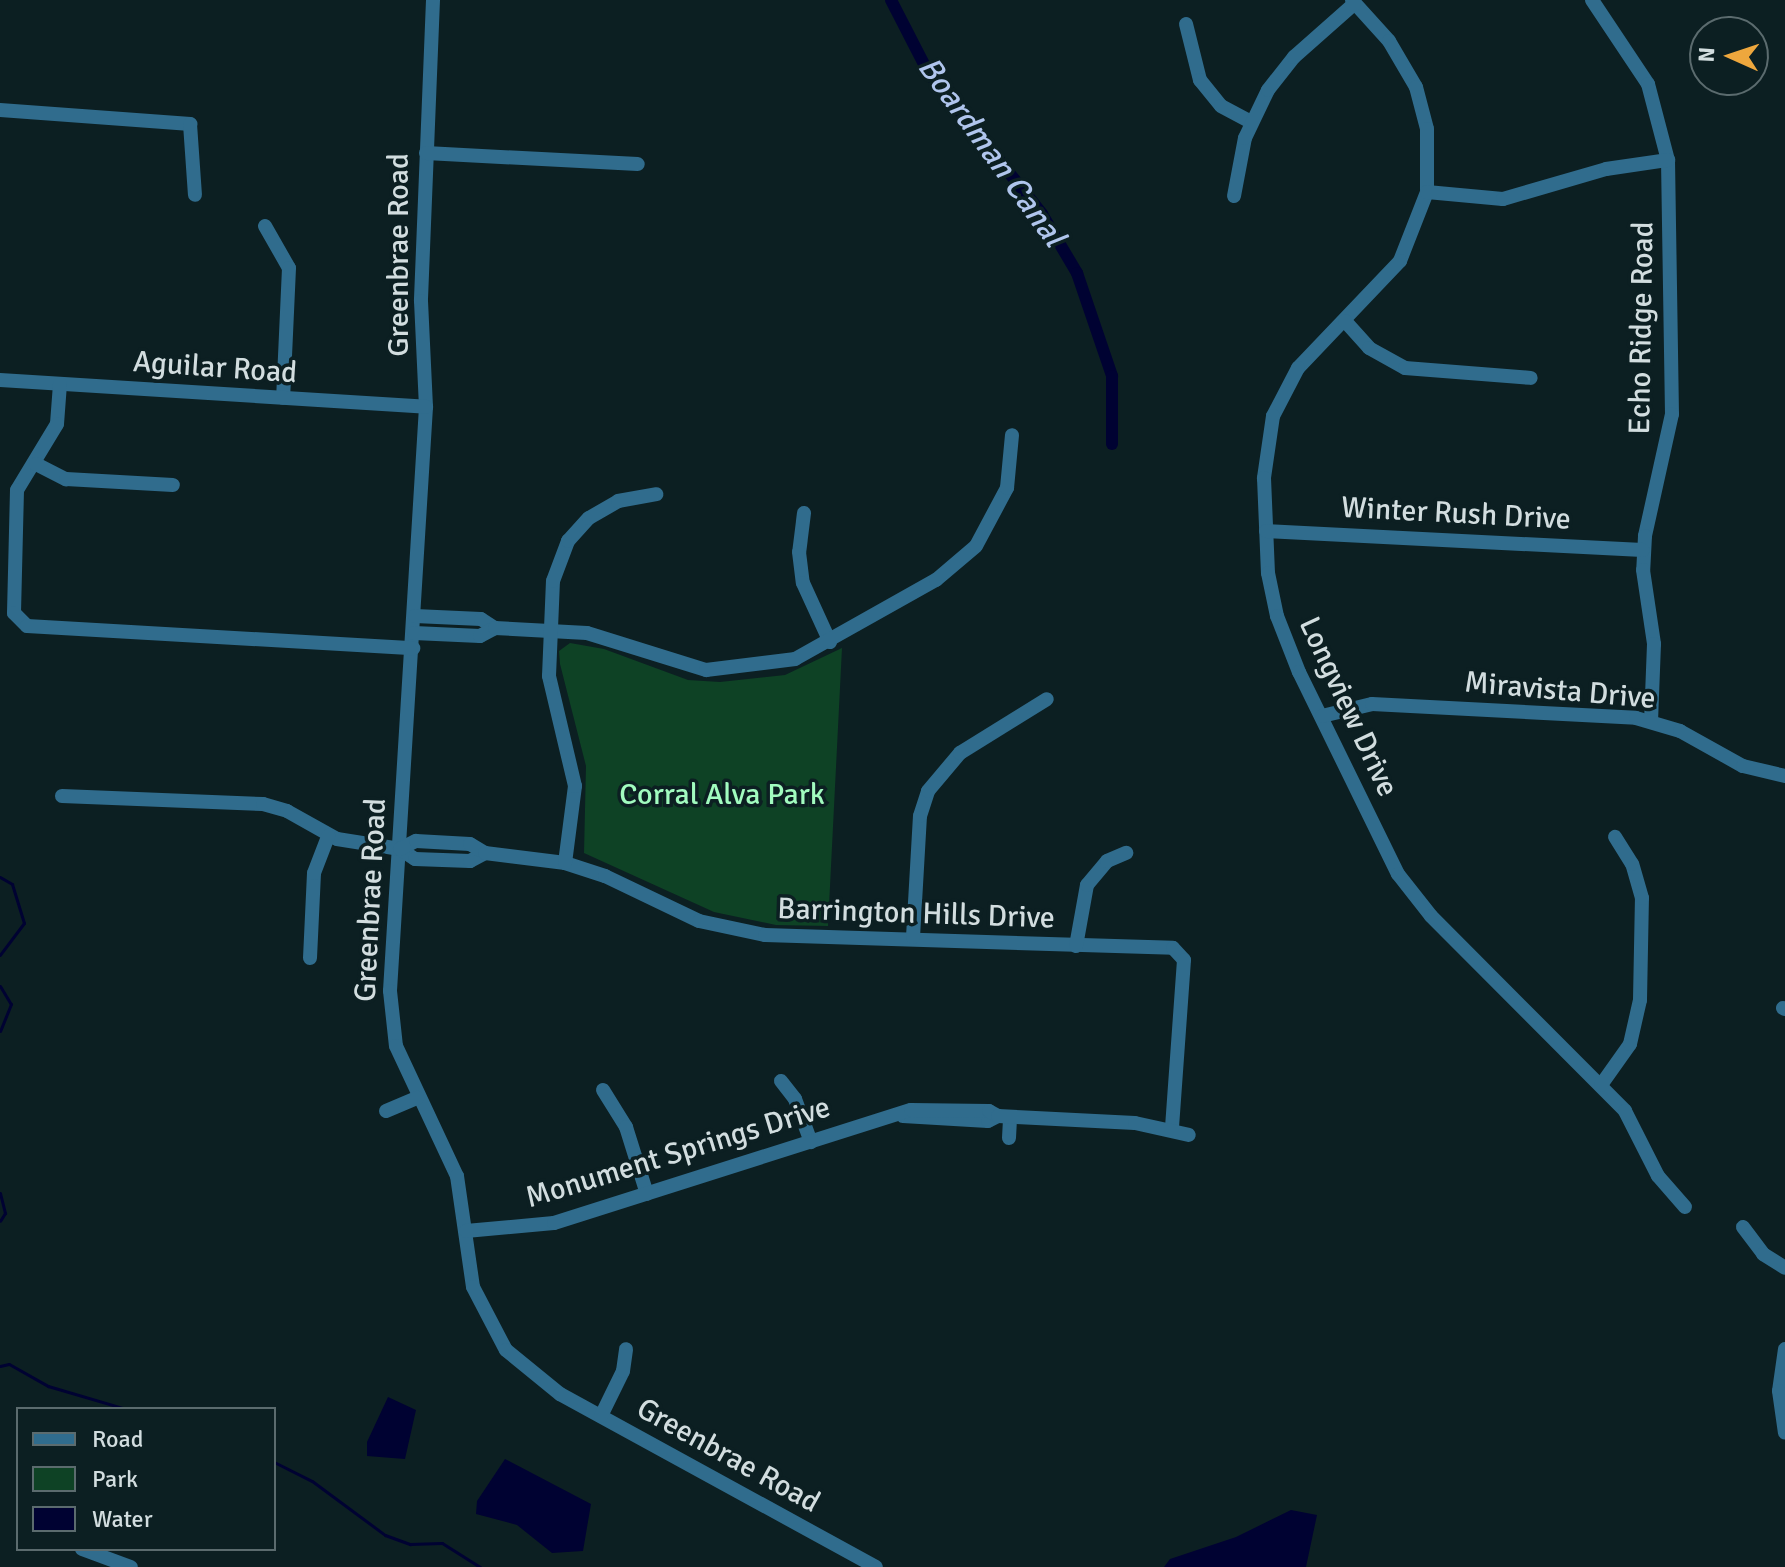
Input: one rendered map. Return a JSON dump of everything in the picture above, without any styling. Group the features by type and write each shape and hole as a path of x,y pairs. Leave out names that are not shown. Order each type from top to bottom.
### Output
{"street":[{"name":"Greenbrae Road","path":"433,0 421,319 426,407 390,1014 399,1056 457,1176 473,1287 498,1339 535,1378 876,1567"},
{"name":"Echo Ridge Road","path":"1592,0 1648,84 1668,160 1672,414 1643,550 1654,644 1651,721"},
{"path":"1234,196 1251,122 1279,73 1353,2"},
{"name":"Longview Drive","path":"1353,2 1389,41 1416,87 1427,129 1427,192 1400,261 1298,368 1273,416 1265,452 1266,531 1277,616 1391,863 1413,896 1601,1085 1632,1121 1658,1176 1685,1207"},
{"path":"1186,24 1200,80 1221,106 1251,122"},
{"path":"0,110 190,124 195,195"},
{"path":"426,153 638,164"},
{"path":"1427,192 1503,199 1606,169 1668,160"},
{"path":"265,226 289,268 283,398"},
{"path":"1345,321 1369,348 1405,368 1531,378"},
{"name":"Aguilar Road","path":"0,380 426,407"},
{"path":"60,384 57,424 36,464 17,490 14,613 27,626 413,648"},
{"path":"415,616 481,619 495,628 605,636 673,664 706,670 776,665 830,642 936,580 976,546 1007,488 1012,435"},
{"path":"36,464 66,479 173,485"},
{"path":"565,863 574,817 575,772 549,676 549,631 556,566 577,530 618,501 656,494"},
{"path":"804,513 799,552 803,583 830,642"},
{"name":"Winter Rush Drive","path":"1266,531 1643,550"},
{"path":"414,633 480,636 495,628"},
{"path":"913,937 920,816 928,791 960,753 1047,699"},
{"name":"Miravista Drive","path":"1322,716 1346,706 1387,704 1651,721 1743,766 1785,776"},
{"path":"62,796 263,804 287,811 328,836 314,873 310,958"},
{"name":"Barrington Hills Drive","path":"328,836 400,849 415,859 470,861 485,853 565,863 731,930 791,939 913,937 1181,952 1172,1129"},
{"path":"1601,1085 1630,1044 1640,1000 1642,898 1632,864 1615,837"},
{"path":"1076,946 1087,885 1107,861 1126,853"},
{"path":"781,1081 795,1099 811,1142"},
{"path":"603,1090 626,1127 647,1194"},
{"path":"386,1111 417,1098"},
{"name":"Monument Springs Drive","path":"466,1231 554,1223 903,1116 911,1110 945,1108 1004,1116 1172,1129 1189,1135"},
{"path":"1004,1116 1009,1138"},
{"path":"1743,1227 1763,1254 1785,1268"},
{"path":"601,1416 623,1371 626,1349"},
{"path":"1785,1349 1779,1391 1785,1433"},
{"path":"87,1551 131,1567"}],"green space":[{"name":"Corral Alva Park","path":"570,643 604,649 688,680 720,682 785,675 842,648 828,926 776,925 714,912 584,853 586,766 559,651"}],"water":[{"path":"388,1397 416,1410 405,1459 367,1456 367,1442"},
{"path":"505,1459 591,1504 583,1551 552,1553 517,1525 476,1514 477,1501"},
{"path":"1291,1510 1317,1515 1306,1567 1164,1567 1170,1559 1236,1537"}],"waterway":[{"name":"Boardman Canal","path":"891,0 928,72 1042,214 1077,273 1112,376 1112,444"},
{"path":"0,877 12,884 24,923 0,955"},
{"path":"0,986 11,1004 0,1031"},
{"path":"0,1193 5,1213 0,1221"},
{"path":"0,1366 9,1364 48,1386 119,1407"},
{"path":"276,1463 312,1481 385,1535 410,1544 442,1543 480,1567"}]}
